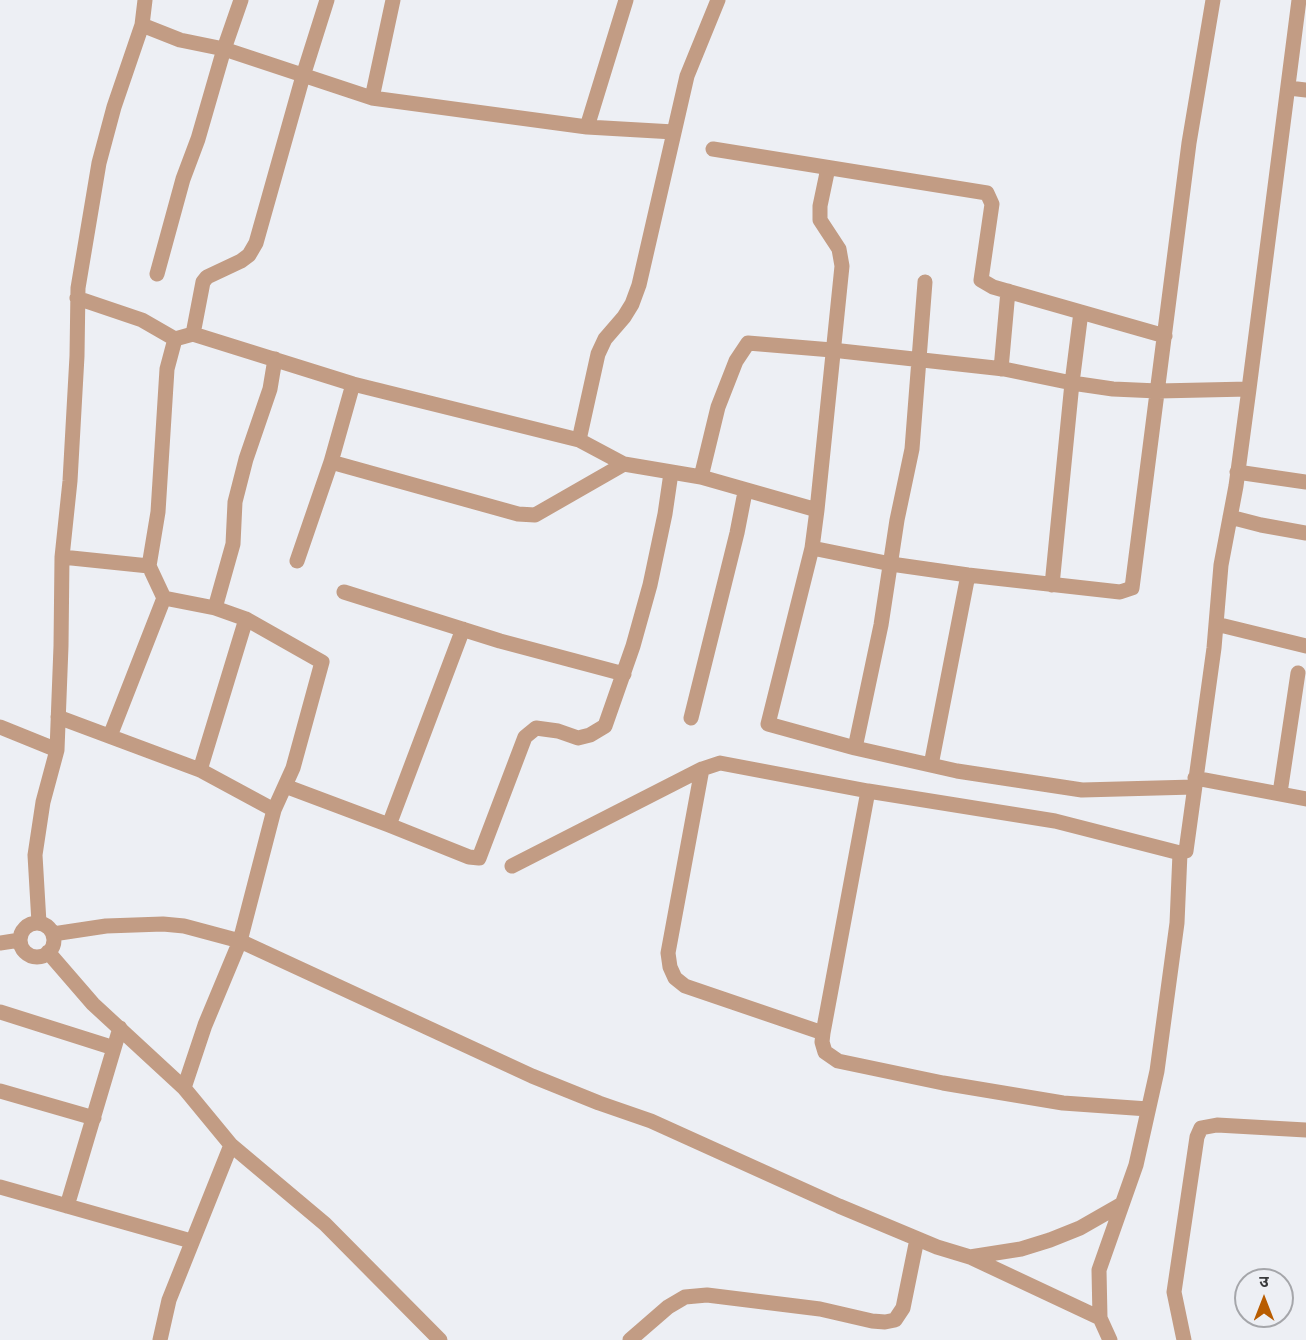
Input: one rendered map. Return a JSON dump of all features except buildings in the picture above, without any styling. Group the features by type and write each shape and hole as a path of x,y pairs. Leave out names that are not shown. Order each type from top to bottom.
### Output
{"street":[{"path":"39,923 35,855 43,802 57,750 62,557 70,481 77,356 77,298 87,221 99,163 114,107 141,25 146,0"},
{"path":"157,274 183,179 198,139 241,0"},
{"path":"193,334 203,282 207,277 241,261 249,255 256,243 327,0"},
{"path":"372,98 393,0"},
{"path":"587,127 626,0"},
{"path":"579,440 598,354 605,339 624,317 639,285 692,60 718,0"},
{"path":"812,548 891,564 968,575 1120,592 1132,588 1188,154 1213,0"},
{"path":"512,866 702,769 720,763 868,791 1055,821 1180,853 1186,851 1216,624 1221,565 1249,389 1300,0 1306,3"},
{"path":"141,25 180,40 224,49 372,98 587,127 674,132"},
{"path":"1289,88 1306,90"},
{"path":"713,149 987,193 992,204 981,280 1008,291 1165,336"},
{"path":"828,168 820,206 820,220 839,249 842,266 817,510 812,548 768,724 855,748 931,765 1082,790 1194,783 1280,793 1306,799"},
{"path":"855,748 881,625 897,520 912,449 925,282"},
{"path":"1001,369 1008,291"},
{"path":"77,298 142,320 175,339 193,334 352,384 579,440 624,464 701,477 745,492 817,510"},
{"path":"1052,585 1081,312"},
{"path":"110,735 164,598 149,566 158,512 167,369 175,339"},
{"path":"701,477 718,407 735,361 748,343 1001,369 1113,389 1158,391 1249,389"},
{"path":"215,608 233,543 235,502 254,432 270,389 275,359"},
{"path":"297,561 331,462 352,384"},
{"path":"331,462 518,514 535,515 624,464"},
{"path":"1237,472 1306,482"},
{"path":"285,786 468,857 479,858 525,737 536,728 558,731 578,738 590,735 605,726 624,674 650,585 671,473"},
{"path":"691,718 745,492"},
{"path":"1230,517 1306,533"},
{"path":"62,557 149,566"},
{"path":"931,765 968,575"},
{"path":"344,592 500,641 624,674"},
{"path":"164,598 215,608 246,619 322,662 293,768 274,810 240,941 205,1025 184,1088"},
{"path":"200,770 246,619"},
{"path":"1216,624 1306,646"},
{"path":"389,825 463,629"},
{"path":"1280,793 1298,673"},
{"path":"58,717 200,770 274,810"},
{"path":"0,727 57,750"},
{"path":"702,769 668,953 670,968 675,978 685,986 823,1033"},
{"path":"868,791 823,1033 822,1042 825,1053 838,1061 943,1083 1062,1103 1148,1109"},
{"path":"1110,1340 1100,1318 1099,1270 1136,1165 1157,1071 1177,923 1180,853"},
{"path":"32,923 39,923 48,926 53,934 53,944 44,955 33,956 24,951 20,940 25,927 32,923"},
{"path":"53,934 106,926 163,924 184,926 240,941 532,1076 651,1121 917,1239 970,1257 1100,1318"},
{"path":"0,943 20,940"},
{"path":"48,952 93,1004 184,1088 231,1145 325,1224 440,1340"},
{"path":"0,1012 114,1048"},
{"path":"67,1206 120,1028"},
{"path":"0,1091 94,1118"},
{"path":"1184,1340 1174,1292 1197,1137 1202,1128 1217,1125 1306,1130"},
{"path":"160,1340 169,1300 231,1145"},
{"path":"0,1186 191,1241"},
{"path":"970,1257 1021,1249 1050,1240 1080,1228 1122,1204"},
{"path":"630,1340 668,1307 685,1297 707,1295 820,1309 872,1321 895,1320 903,1308 917,1239"}]}
